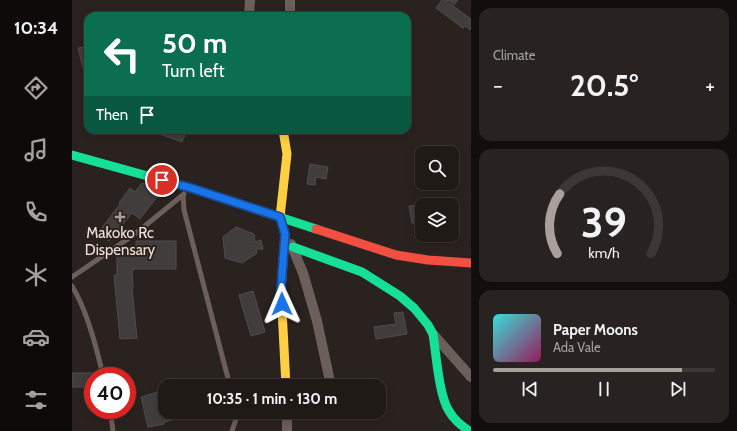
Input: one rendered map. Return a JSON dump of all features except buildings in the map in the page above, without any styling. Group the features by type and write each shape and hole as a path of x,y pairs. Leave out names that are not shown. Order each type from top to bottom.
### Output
{"street":[{"path":"250,0 250,12"},
{"path":"290,0 290,12"},
{"path":"284,134 287,154"},
{"path":"290,134 280,217 285,234 293,247 303,273 315,314 329,379"},
{"path":"72,155 191,188 385,252 414,259 441,263 471,263"},
{"path":"285,234 281,290 286,379"},
{"path":"293,247 362,272 414,308 428,324 433,334 471,378"},
{"path":"433,334 443,397 448,410 456,421 469,431"},
{"path":"287,419 288,431"}],"lane":[{"path":"72,276 135,234 191,188"},
{"path":"183,195 184,210 228,379"},
{"path":"72,286 83,309 101,367"},
{"path":"111,419 113,431"},
{"path":"232,431 236,419"}],"traffic: fast":[{"path":"72,155 191,188 316,229"},
{"path":"293,247 362,272 400,296 414,308 428,325 433,334 440,385 449,411 453,417 469,431"}],"traffic: slow":[{"path":"284,134 287,154 280,217 285,234 281,290 286,379"}],"traffic: jam":[{"path":"316,229 396,255 428,260 471,263"}],"place":[{"name":"Makoko Rc Dispensary","path":"120,217"}],"route":[{"path":"162,180 280,217 285,234 281,290 282,304"}]}
